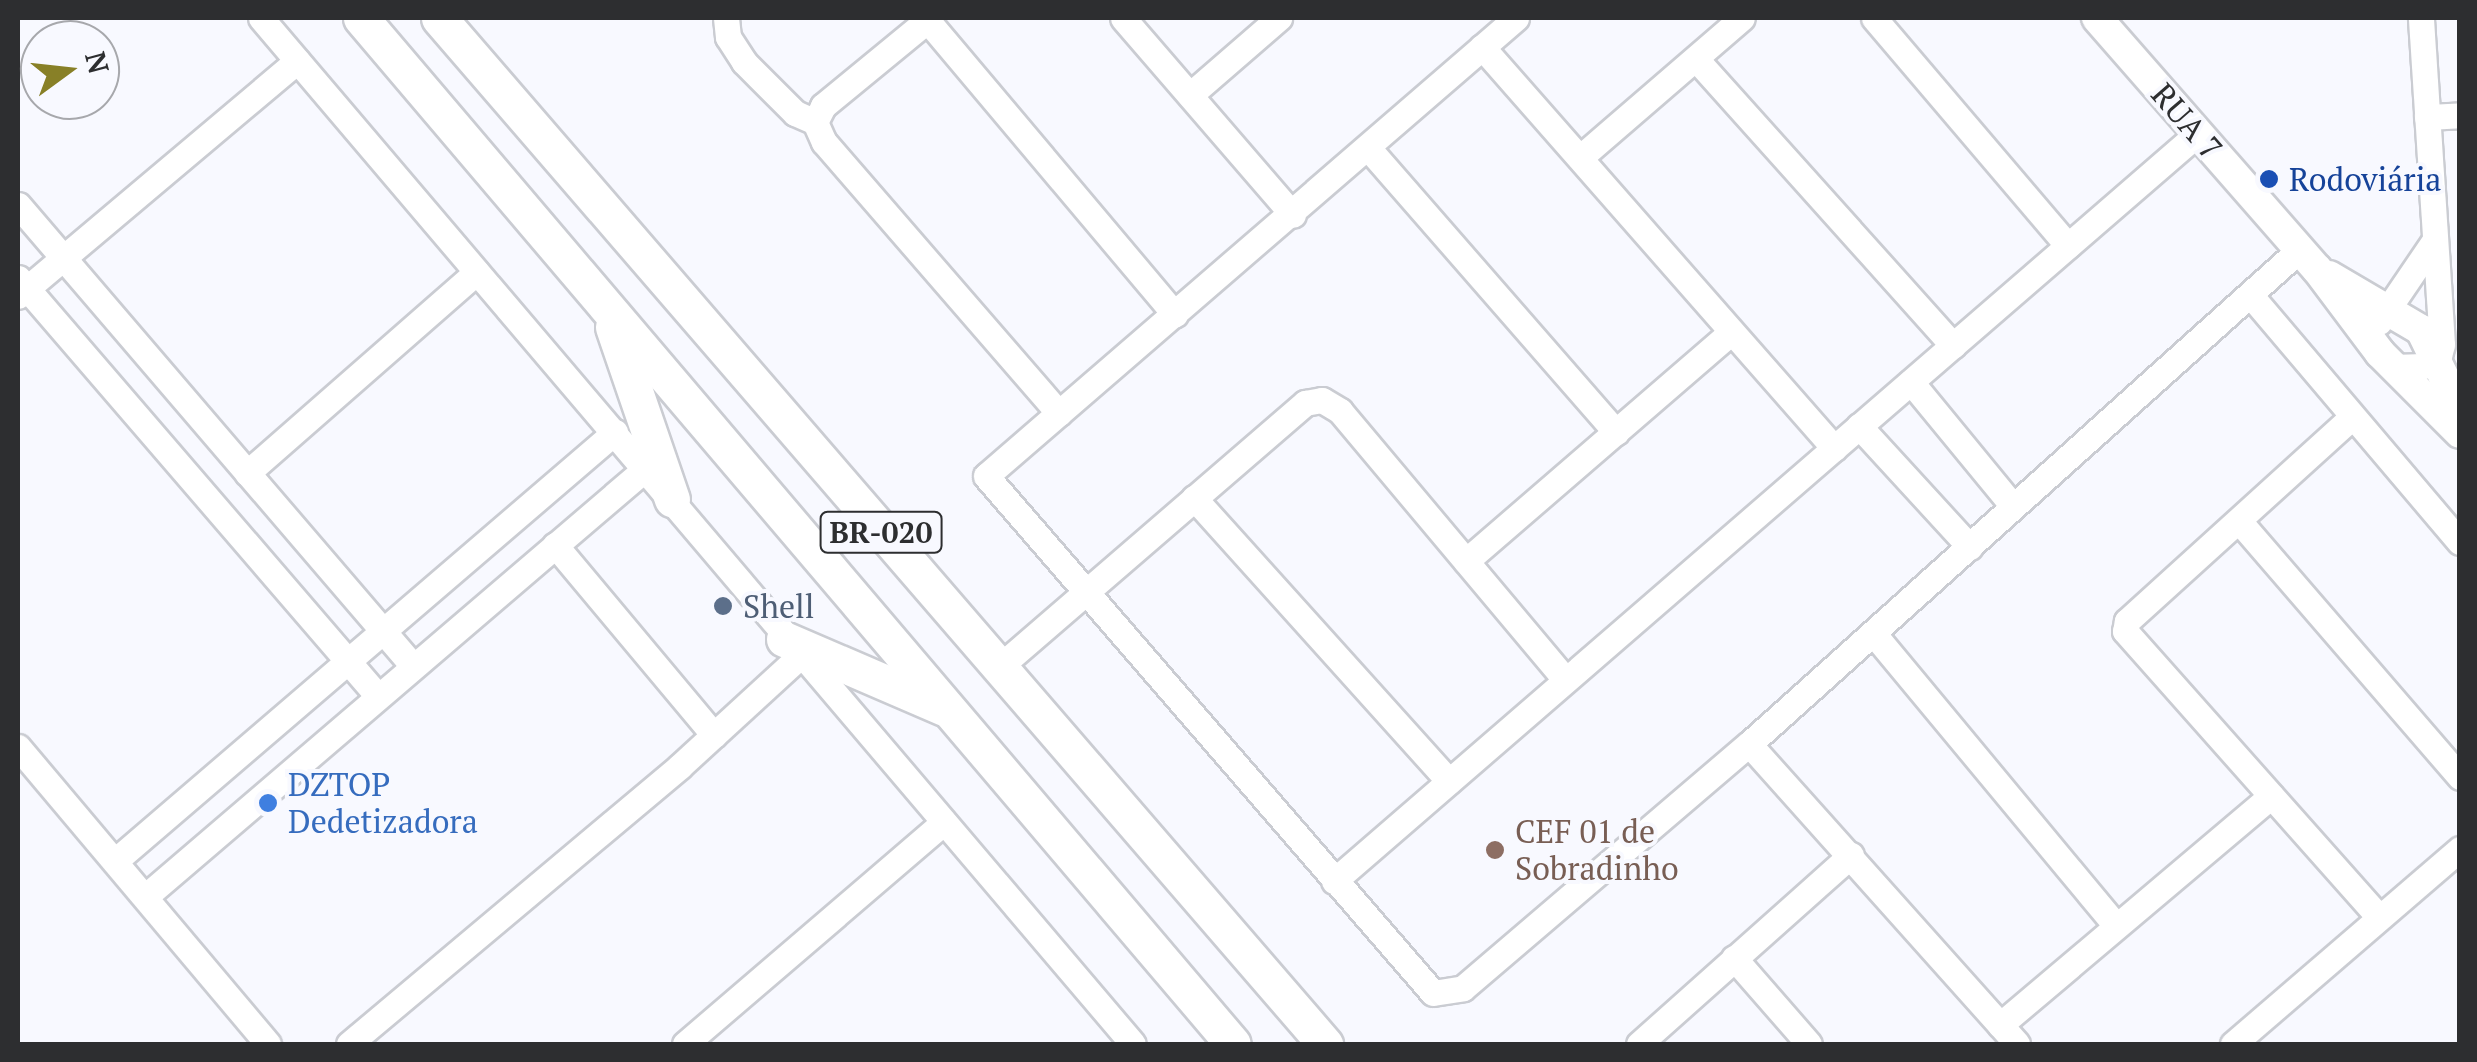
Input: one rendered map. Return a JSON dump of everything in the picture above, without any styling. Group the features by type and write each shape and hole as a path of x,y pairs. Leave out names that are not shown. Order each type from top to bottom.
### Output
{"highway":[{"name":"BR-020","path":"360,18 1233,1044"},
{"name":"BR-020","path":"438,18 1325,1044"},
{"path":"606,307 672,499"},
{"path":"792,648 951,712"}],"main road":[{"name":"RUA 7","path":"2097,18 2308,259 2387,360 2460,432"},
{"name":"RUA 7","path":"2308,259 2422,330 2439,356 2460,410"}],"street":[{"path":"261,18 646,468 792,648 944,822 1119,1040"},
{"path":"726,18 728,38 744,62 782,102 814,122 824,142 1059,413"},
{"path":"1123,18 1293,214"},
{"path":"1190,95 1279,18"},
{"path":"1516,18 1368,150 986,476 1422,984 1444,996 1463,988 1749,744 2012,505 2252,297 2308,259"},
{"path":"1582,156 1742,18"},
{"path":"1874,18 2068,246"},
{"path":"2421,18 2434,241 2439,356 2423,366 2387,360 2384,306 2415,276 2434,241"},
{"path":"814,122 822,106 929,19 1175,315"},
{"path":"1482,48 1582,156 1834,448"},
{"path":"1696,59 1953,344"},
{"path":"297,61 63,258 21,287 376,695"},
{"path":"2427,117 2460,115"},
{"path":"1334,882 2198,133"},
{"path":"1368,150 1616,432"},
{"path":"18,205 413,666"},
{"path":"247,473 477,272"},
{"path":"2252,297 2460,542"},
{"path":"1466,561 1731,332"},
{"path":"1911,382 2012,505"},
{"path":"998,668 1305,403 1322,400 1340,411 1566,680"},
{"path":"2352,417 2127,620 2124,632 2379,917"},
{"path":"1859,426 1970,547"},
{"path":"115,861 615,432"},
{"path":"146,896 376,695 646,468"},
{"path":"1194,498 1449,781"},
{"path":"2239,521 2460,778"},
{"path":"555,546 714,736"},
{"path":"1872,632 2115,926"},
{"path":"349,1044 714,736 792,648"},
{"path":"1749,744 1852,854 2008,1035 2115,926 2271,796"},
{"path":"18,746 268,1044"},
{"path":"684,1044 944,822"},
{"path":"2233,1044 2460,849"},
{"path":"1640,1044 1852,854"},
{"path":"1734,958 1809,1044"}],"place":[{"name":"Rodoviária","path":"2269,179"},
{"name":"Shell","path":"723,606"},
{"name":"DZTOP Dedetizadora","path":"268,803"},
{"name":"CEF 01 de Sobradinho","path":"1495,850"}]}
